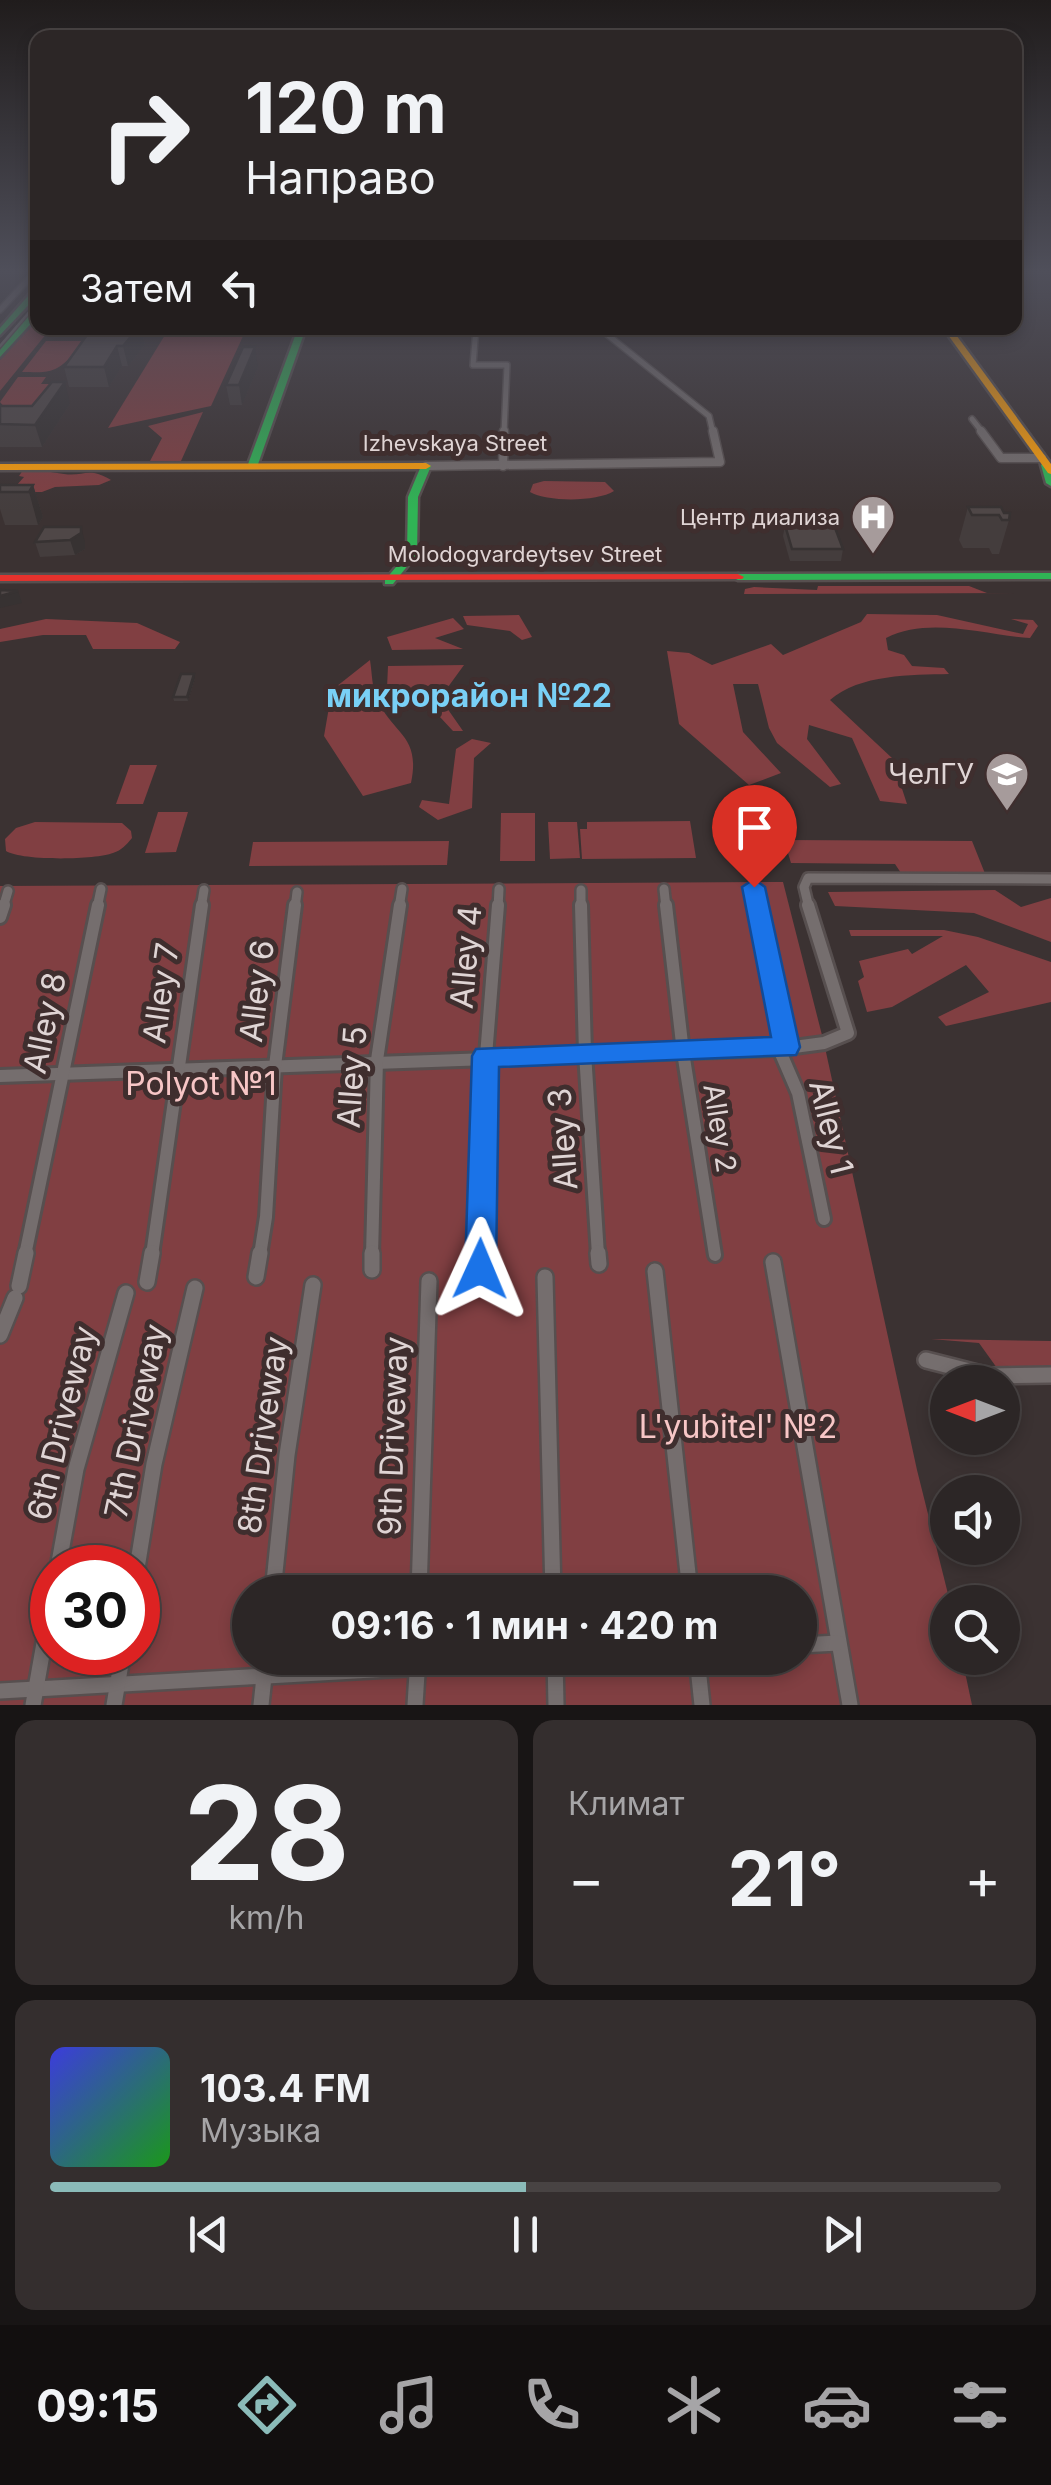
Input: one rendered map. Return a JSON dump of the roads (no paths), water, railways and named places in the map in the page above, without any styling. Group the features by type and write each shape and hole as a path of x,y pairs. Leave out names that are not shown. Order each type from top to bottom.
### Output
{"main road":[{"path":"252,467 293,353"},
{"path":"965,353 1047,462"},
{"path":"974,353 1047,462 1051,483"},
{"path":"390,580 412,554 416,480 426,466"},
{"name":"Izhevskaya Street","path":"0,467 426,466"},
{"name":"Molodogvardeytsev Street","path":"0,581 1051,579"}],"street":[{"path":"475,353 474,365 507,365 503,466"},
{"name":"Izhevskaya Street","path":"426,466 720,462 709,416 630,353"},
{"path":"972,419 1001,458 1047,462"},
{"path":"0,1076 783,1048 824,1043 848,1032 807,900 804,886 808,878 1051,880"},
{"name":"Alley 1","path":"754,887 783,1048 798,1092 824,1219"},
{"name":"Alley 8","path":"0,1335 17,1292 101,889"},
{"name":"Alley 4","path":"480,1269 486,1056 500,889"},
{"name":"Alley 2","path":"664,889 683,1052 714,1256"},
{"name":"Alley 7","path":"147,1282 168,1162 177,1070 204,890"},
{"name":"Alley 5","path":"372,1270 377,1060 402,890"},
{"name":"Alley 3","path":"582,890 584,1054 598,1264"},
{"path":"0,918 8,891"},
{"name":"Alley 6","path":"256,1277 266,1217 275,1066 297,892"},
{"path":"774,1262 850,1705"},
{"path":"655,1271 688,1575"},
{"path":"546,1277 552,1575"},
{"name":"9th Driveway","path":"420,1575 429,1280"},
{"name":"8th Driveway","path":"275,1575 287,1455 313,1285"},
{"name":"7th Driveway","path":"141,1545 154,1464 195,1288"},
{"name":"6th Driveway","path":"62,1545 76,1469 126,1294"},
{"path":"926,1360 989,1376 1051,1375"},
{"path":"817,1644 838,1643"},
{"path":"0,1690 35,1697 232,1670"},
{"path":"114,1705 119,1675"},
{"path":"261,1705 264,1675"},
{"path":"415,1705 417,1675"},
{"path":"555,1675 556,1705"},
{"path":"699,1675 702,1705"}],"place":[{"name":"Центр диализа","path":"873,555"},
{"name":"ЧелГУ","path":"1007,812"}],"district":[{"name":"микрорайон №22","path":"469,696"}],"park label":[{"name":"Polyot №1","path":"201,1084"},
{"name":"L'yubitel' №2","path":"738,1427"}]}
